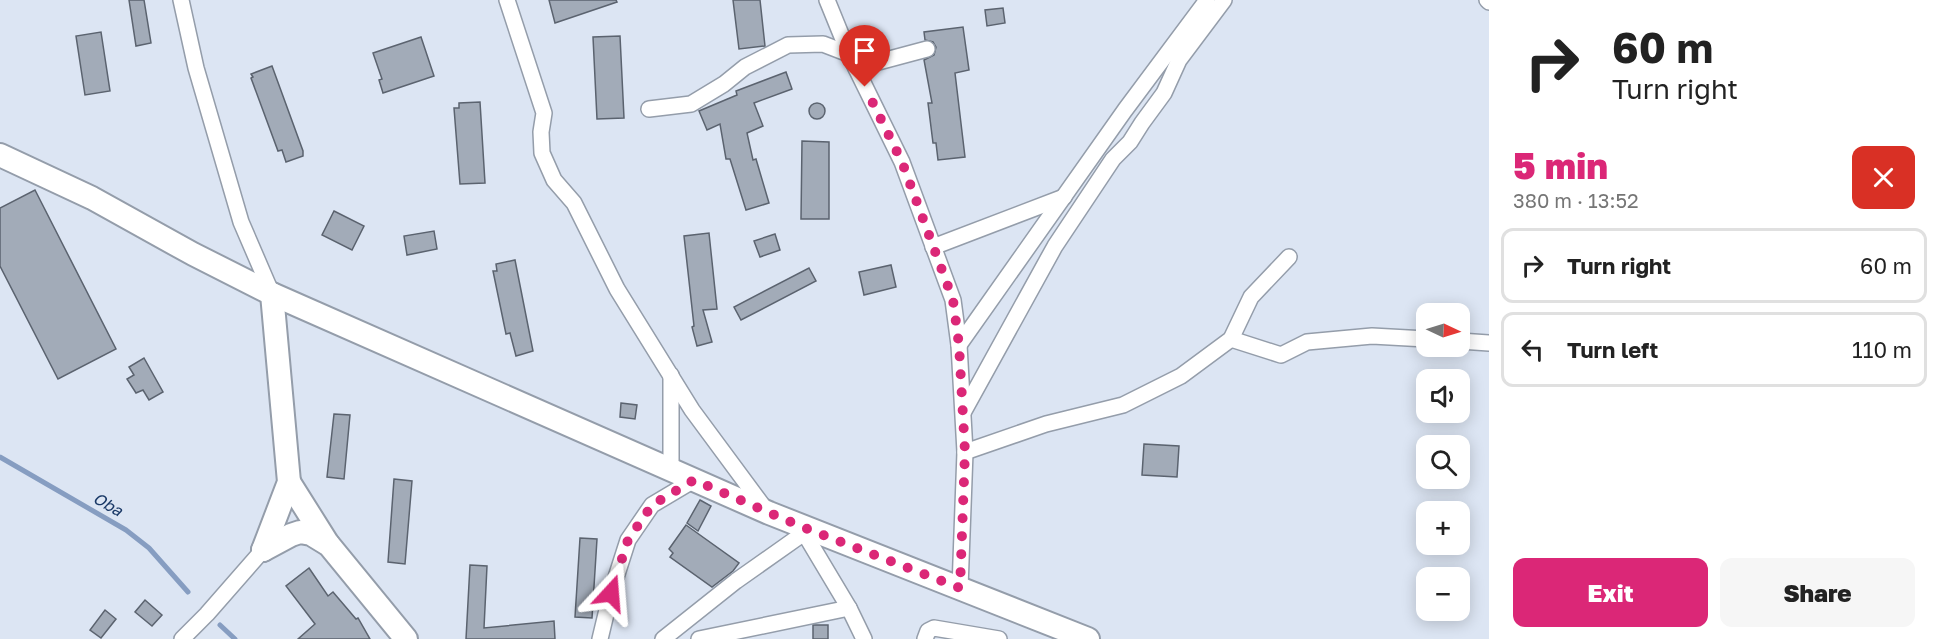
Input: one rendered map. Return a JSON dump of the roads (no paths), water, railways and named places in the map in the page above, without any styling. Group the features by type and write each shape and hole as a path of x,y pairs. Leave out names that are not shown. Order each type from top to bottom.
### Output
{"street":[{"path":"181,0 196,68 241,222 272,294 289,482 263,550 182,639"},
{"path":"507,0 544,113 541,132 542,153 554,180 574,203 617,289 692,410 769,513"},
{"path":"827,0 852,61 902,162 953,300 959,345 965,452 960,588"},
{"path":"959,345 1206,0"},
{"path":"964,411 1055,246 1113,159 1130,142 1164,93 1179,60 1224,0"},
{"path":"649,109 691,104 724,84 745,67 789,45 823,44 852,61 927,48"},
{"path":"0,155 92,198 193,254 272,294 769,513 802,530 960,588 1088,639"},
{"path":"933,247 1064,197"},
{"path":"965,452 1046,424 1123,405 1181,376 1231,339 1251,297 1289,257"},
{"path":"1231,339 1281,355 1307,342 1372,336 1416,338"},
{"path":"1470,342 1489,343"},
{"path":"671,375 671,470"},
{"path":"600,639 611,593 628,540 652,505 694,480"},
{"path":"289,482 329,545 406,639"},
{"path":"802,530 849,608 864,639"},
{"path":"663,639 802,530"},
{"path":"263,550 300,532 311,534 329,545"},
{"path":"699,639 849,608"},
{"path":"925,639 928,631 934,628 999,639"}],"waterway":[{"name":"Oba","path":"0,457 126,530 149,548 188,592"},
{"name":"Oba","path":"220,625 235,639"}]}
